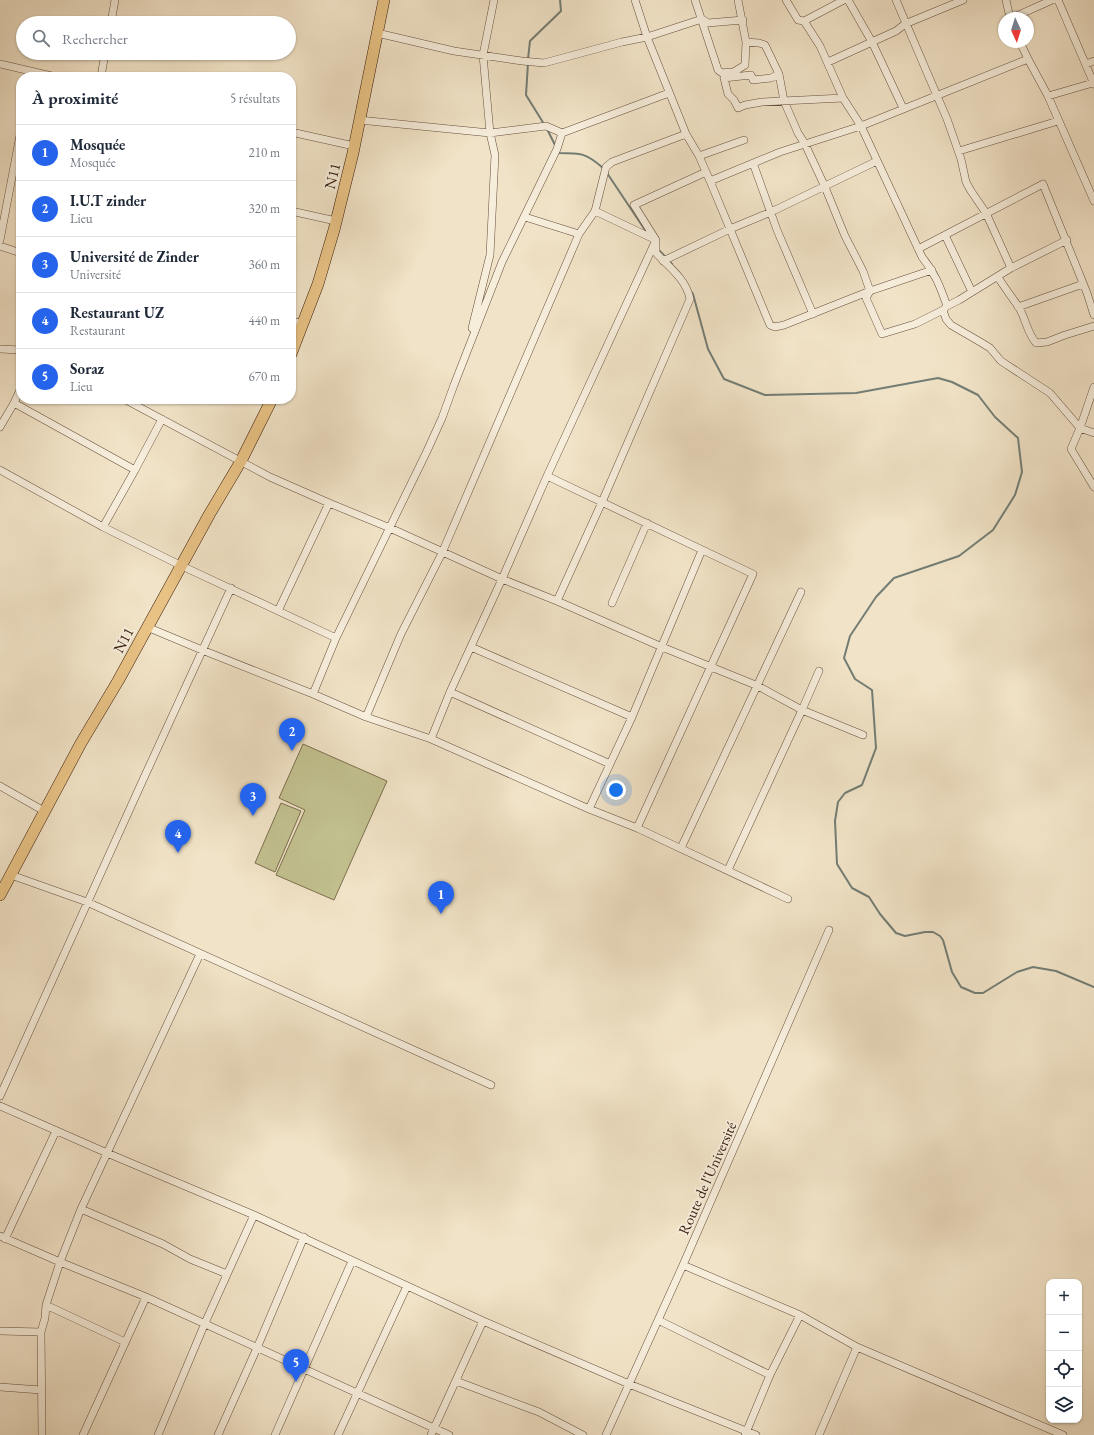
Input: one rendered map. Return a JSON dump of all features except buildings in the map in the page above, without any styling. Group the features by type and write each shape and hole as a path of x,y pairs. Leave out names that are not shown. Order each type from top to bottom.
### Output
{"main road":[{"name":"N11","path":"296,342 304,324 329,250 354,146 384,0"},
{"name":"N11","path":"0,895 81,743 118,681 209,515 241,461 270,404"}],"street":[{"path":"112,16 115,0"},
{"path":"466,352 490,256 495,155 490,134 483,55 494,0"},
{"path":"635,0 647,37 686,134 699,156 710,181 770,325 775,327 784,325 870,291 932,270"},
{"path":"695,0 718,70 722,73 732,72"},
{"path":"724,78 745,65 746,42 738,0"},
{"path":"786,0 798,20 804,21 844,0"},
{"path":"848,0 872,42 903,108"},
{"path":"896,0 935,95 947,119 959,151 966,182 986,213 1011,268"},
{"path":"828,62 896,31 905,24 963,0"},
{"path":"1006,0 1009,12"},
{"path":"1025,12 1052,0"},
{"path":"1048,96 1094,83 1058,0"},
{"path":"377,33 454,51 544,63 622,42 647,37 702,19"},
{"path":"702,19 708,23 742,20"},
{"path":"804,21 820,46 843,98 861,126 922,257 932,270 940,287 946,319 951,325 987,346 1001,361 1050,393 1080,428 1094,434"},
{"path":"746,42 765,45 779,74 784,101 825,187 845,236 863,271 870,291 866,298 882,334 910,326 945,308 1011,268 1067,240"},
{"path":"1023,48 1048,96 1094,201"},
{"path":"710,181 780,152 861,126 935,95 1028,59"},
{"path":"102,72 104,60"},
{"path":"1086,64 1094,61"},
{"path":"0,64 26,72"},
{"path":"724,78 751,75 753,80 771,78 779,74"},
{"path":"724,78 728,94 734,100 738,108 745,105 762,102 843,98"},
{"path":"359,120 490,134 546,126 562,133 669,93"},
{"path":"959,151 1058,121"},
{"path":"296,133 354,146"},
{"path":"313,694 336,638 439,425 502,262 557,149 562,133"},
{"path":"366,717 401,634 442,553 579,234 595,211 606,167 612,162 686,134"},
{"path":"699,156 744,140"},
{"path":"0,240 16,156"},
{"path":"663,261 730,229 825,187 877,161"},
{"path":"753,163 777,230 813,314"},
{"path":"557,601 602,502 690,299 688,291 678,275 656,253 656,240 634,205 706,172"},
{"path":"918,248 1043,184 1067,240 1094,315"},
{"path":"595,211 656,240"},
{"path":"296,212 336,221"},
{"path":"525,217 579,234"},
{"path":"945,235 972,292"},
{"path":"431,740 450,692 547,476 656,240"},
{"path":"0,246 16,251"},
{"path":"998,277 1018,307 1030,334 1036,343 1047,342 1065,334 1094,326"},
{"path":"1018,307 1083,284"},
{"path":"296,322 304,324"},
{"path":"0,349 16,350"},
{"path":"1094,387 1071,449 1094,487"},
{"path":"0,427 16,399"},
{"path":"14,403 135,470"},
{"path":"134,404 270,477 390,528 442,553 502,579 758,686 802,710 863,735"},
{"path":"102,527 162,419"},
{"path":"0,470 102,527 336,638"},
{"path":"547,476 753,574 637,828"},
{"path":"278,611 329,503"},
{"path":"612,603 647,523"},
{"path":"589,809 632,717 702,550"},
{"path":"0,1096 231,588"},
{"path":"681,848 801,592"},
{"path":"147,627 366,717 431,740 589,809 637,828 788,899"},
{"path":"471,647 632,717"},
{"path":"728,870 819,671"},
{"path":"450,692 610,764"},
{"path":"0,786 44,811"},
{"path":"11,875 87,902 491,1085"},
{"name":"Route de l'Université","path":"606,1435 683,1265 829,930"},
{"path":"42,1435 41,1332 45,1318 46,1305 60,1262 107,1153 200,954"},
{"path":"0,1106 304,1237 352,1261 483,1321 746,1433 756,1435"},
{"path":"56,1131 3,1237 60,1262 146,1296 257,1348 357,1392 433,1432 449,1435"},
{"path":"82,1209 163,1244 190,1259 227,1274"},
{"path":"158,1435 205,1323 254,1215"},
{"path":"218,1435 304,1237"},
{"path":"275,1435 352,1261"},
{"path":"683,1265 800,1315 857,1346 1063,1435"},
{"path":"338,1435 407,1286"},
{"path":"83,1435 146,1296"},
{"path":"46,1305 125,1342"},
{"path":"746,1433 770,1375 800,1315"},
{"path":"658,1320 770,1375"},
{"path":"433,1432 483,1321"},
{"path":"0,1331 41,1332"},
{"path":"819,1435 857,1346"},
{"path":"456,1381 539,1412 583,1435"},
{"path":"0,1387 41,1390"}],"shaded area":[{"path":"303,744 387,781 334,900 276,875 305,810 279,798"},
{"path":"281,803 301,811 275,872 255,863"}],"waterway":[{"path":"528,59 530,41 561,11 560,0"},
{"path":"528,63 526,95 544,124"},
{"path":"547,129 556,147"},
{"path":"558,151 559,153 583,155 592,159 603,168"},
{"path":"607,173 647,233"},
{"path":"658,249 672,264"},
{"path":"690,290 693,294 708,349 724,379 765,395 856,393 938,378 952,382 978,395 995,417 1018,438 1022,472 1015,495 993,530 959,556 894,578 876,597 850,636 844,658 855,679 872,690 876,748 862,785 845,793 838,802 835,821 837,864 852,888 869,897 880,914 896,933 905,936 933,932 940,936 943,940 952,972 961,987 975,993 983,993 1017,972 1033,967 1056,971 1094,987"}],"place":[{"name":"I.U.T zinder","path":"292,751"},
{"name":"Université de Zinder","path":"253,816"},
{"name":"Restaurant UZ","path":"178,853"},
{"name":"Mosquée","path":"441,914"},
{"name":"Soraz","path":"296,1382"}]}
